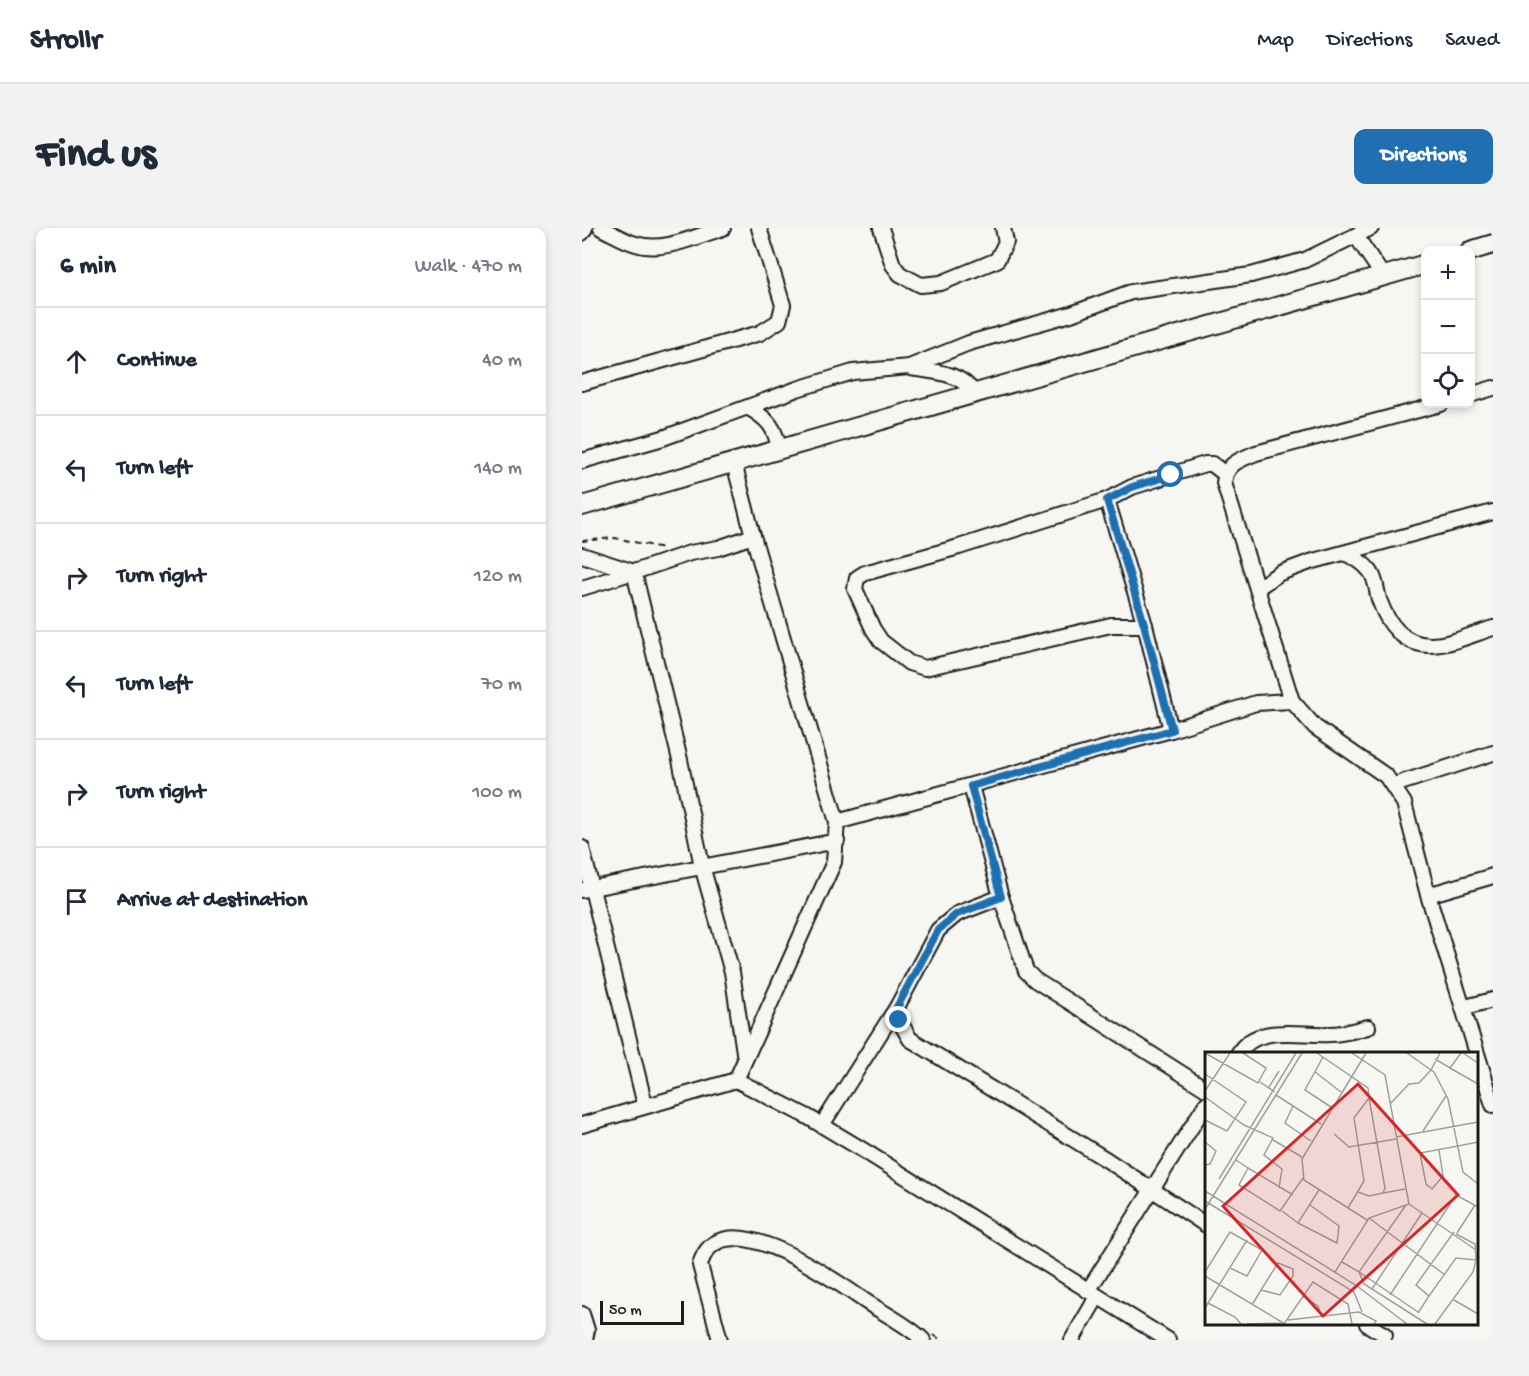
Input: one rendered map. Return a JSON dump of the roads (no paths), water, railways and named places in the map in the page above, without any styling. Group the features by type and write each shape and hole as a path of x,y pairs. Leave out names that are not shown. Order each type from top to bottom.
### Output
{"street":[{"path":"582,233 585,228"},
{"path":"601,228 635,244 647,247 668,246 723,228"},
{"path":"582,383 760,333 779,321 783,305 759,228"},
{"path":"881,228 893,265 900,274 921,285 941,283 997,260 1006,242 1003,228"},
{"path":"909,368 969,343 1071,314 1131,292 1251,275 1305,260 1371,228"},
{"path":"1356,236 1383,276"},
{"path":"1475,249 1493,244"},
{"path":"582,506 1421,265"},
{"path":"582,462 663,438 797,389 853,372 909,368 958,377 967,382 975,394"},
{"path":"1475,393 1493,388"},
{"path":"749,408 766,418 774,428 779,450"},
{"path":"1426,408 1256,453 1230,465 1225,474 1224,483 1292,701 1315,727 1375,767 1394,785 1411,826 1428,895 1478,1052"},
{"path":"734,463 753,536 837,822 834,862 736,1080"},
{"path":"1144,624 1111,625 925,668 909,663 881,641 855,589 857,578 865,573 959,548 1107,500 1132,487 1205,464 1212,464 1225,474"},
{"path":"1107,500 1144,624 1172,730"},
{"path":"1257,588 1280,573 1493,512"},
{"path":"582,588 690,553 718,548 753,536"},
{"path":"1344,553 1359,560 1371,573 1388,619 1397,632 1409,640 1430,645 1441,644 1493,628"},
{"path":"582,555 634,572"},
{"path":"634,572 680,760 702,866 732,972 746,1059"},
{"path":"837,822 1172,730 1256,703 1292,701"},
{"path":"1394,785 1493,753"},
{"path":"971,786 1001,897 1026,971 1035,980 1205,1088"},
{"path":"587,890 837,840"},
{"path":"582,848 587,890 645,1105"},
{"path":"1428,895 1493,876"},
{"path":"822,1125 897,1007 938,930 957,914 1001,897"},
{"path":"1465,1007 1493,1000"},
{"path":"897,1007 903,1031 910,1039 1107,1160 1205,1224"},
{"path":"1239,1052 1246,1041 1264,1035 1331,1034 1368,1027"},
{"path":"1478,1052 1493,1105"},
{"path":"582,1125 736,1080 822,1125 1167,1340"},
{"path":"1072,1340 1093,1294 1151,1191 1205,1106"},
{"path":"720,1340 700,1265 703,1253 709,1246 731,1239 746,1238 760,1241 819,1270 922,1340"},
{"path":"582,1314 587,1330 585,1340"},
{"path":"1371,1325 1387,1333"}]}
